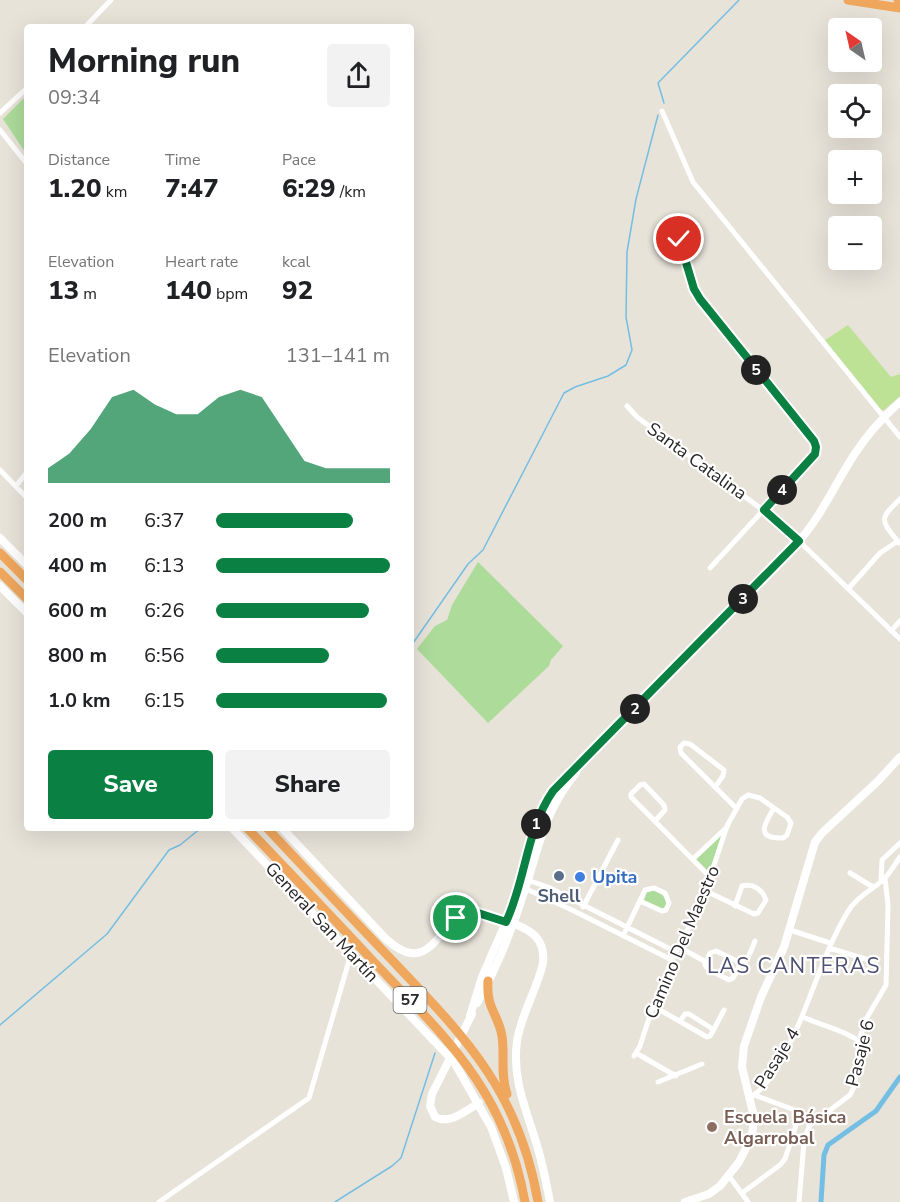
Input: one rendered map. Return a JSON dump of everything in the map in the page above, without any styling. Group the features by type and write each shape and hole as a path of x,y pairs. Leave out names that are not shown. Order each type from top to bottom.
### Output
{"highway":[{"path":"848,0 900,8"},
{"path":"0,553 24,577"},
{"path":"0,572 24,596"},
{"name":"57","path":"250,831 437,1029 470,1068 494,1108 507,1137 525,1202"},
{"name":"57","path":"270,831 466,1041 492,1076 516,1122 529,1157 538,1202"},
{"path":"488,981 488,1001 502,1036 502,1077 516,1122"}],"street":[{"path":"89,24 111,0"},
{"path":"0,113 24,91"},
{"path":"662,111 693,182 900,437"},
{"path":"0,130 24,160"},
{"path":"679,239 694,289 700,299 814,441 816,447 815,454 710,568"},
{"path":"479,1103 450,1119 439,1120 430,1108 430,1101 488,981 510,923 523,883 536,823 543,806 558,784 586,759 799,541 822,511 860,446 900,402"},
{"name":"Santa Catalina","path":"627,406 637,417 764,510 900,639"},
{"path":"0,470 24,495"},
{"path":"16,486 24,476"},
{"path":"848,589 880,553 899,543 884,518 900,499"},
{"path":"0,538 24,562"},
{"path":"0,586 24,610"},
{"path":"0,593 24,616"},
{"path":"891,631 900,621"},
{"path":"715,787 724,773 722,767 690,744 681,744 679,749 681,753 715,787 736,808 748,795 760,798 788,817 791,823 787,835 783,838 772,837 764,830 763,826 774,808"},
{"path":"686,1202 709,1194 729,1176 743,1156 752,1136 754,1121 752,1096 742,1067 744,1046 761,997 781,956 817,839 900,757"},
{"path":"655,821 665,810 663,805 644,784 640,785 631,797 711,878"},
{"name":"Camino Del Maestro","path":"676,1076 635,1054 672,960 706,891 736,808"},
{"name":"Camino Del Maestro","path":"693,859 728,826"},
{"name":"General San Martín","path":"235,831 449,1055 463,1074 479,1103 500,1148 514,1202"},
{"name":"General San Martín","path":"285,831 385,938 400,949 414,952 429,948 454,921 468,913 482,913 510,923 534,935 540,942 543,952 542,967 519,1032 516,1061 519,1091 542,1162 550,1202"},
{"path":"580,914 618,840"},
{"name":"Pasaje 6","path":"799,1202 804,1142 809,1126 850,1095 855,1085 859,1041 865,1021 886,985 888,904 880,864 900,843"},
{"path":"883,880 900,857"},
{"path":"850,873 873,887"},
{"name":"Pasaje 4","path":"752,1096 768,1080 803,1017 829,945 848,910 859,897 883,880"},
{"path":"523,883 549,887 627,927 706,962"},
{"path":"523,883 672,960"},
{"path":"706,891 735,906 754,914 758,913 766,900 762,892 747,885 742,886 735,906"},
{"path":"623,936 645,890 654,888 664,894 669,903 666,910 662,911 640,902"},
{"path":"469,1019 482,977 510,923"},
{"path":"790,930 872,961"},
{"path":"740,965 737,961 716,951 710,953 705,965 708,969 729,980 748,958 754,941"},
{"path":"159,1202 309,1098 351,954"},
{"path":"653,1006 707,1037 710,1036 724,1010"},
{"path":"680,1021 685,1014 689,1014 713,1031"},
{"name":"Pasaje 4","path":"803,1017 823,1026 841,1030 859,1041"},
{"path":"658,1082 702,1064"},
{"path":"752,1096 800,1113 815,1121"},
{"path":"742,1193 780,1166 785,1159 800,1113"},
{"path":"729,1176 748,1202"}],"green space":[{"path":"24,98 24,150 3,119"},
{"path":"848,325 891,377 900,374 900,396 884,410 881,410 825,340"},
{"path":"478,562 563,646 551,660 549,666 488,723 417,649 435,626 447,620 452,605"},
{"path":"722,834 710,873 696,859"},
{"path":"654,890 665,897 667,905 662,910 644,901 647,892"}],"waterway":[{"path":"664,103 658,83 739,0"},
{"path":"414,642 468,564 483,550 564,393 608,376 626,365 632,350 626,317 627,252 636,199 658,115"},
{"path":"0,1025 107,934 169,850 180,845 197,831"},
{"path":"335,1202 401,1158 435,1053"},
{"path":"821,1202 824,1155 828,1145 876,1111 900,1077"}],"place":[{"name":"Shell","path":"559,876"},
{"name":"Upita","path":"580,877"},
{"name":"Escuela Básica Algarrobal","path":"712,1127"}],"district":[{"name":"LAS CANTERAS","path":"794,966"}],"route":[{"path":"456,918 475,912 506,922 514,903 536,823 553,791 799,541 764,510 815,454 814,441 700,299 694,289 679,239"}]}
